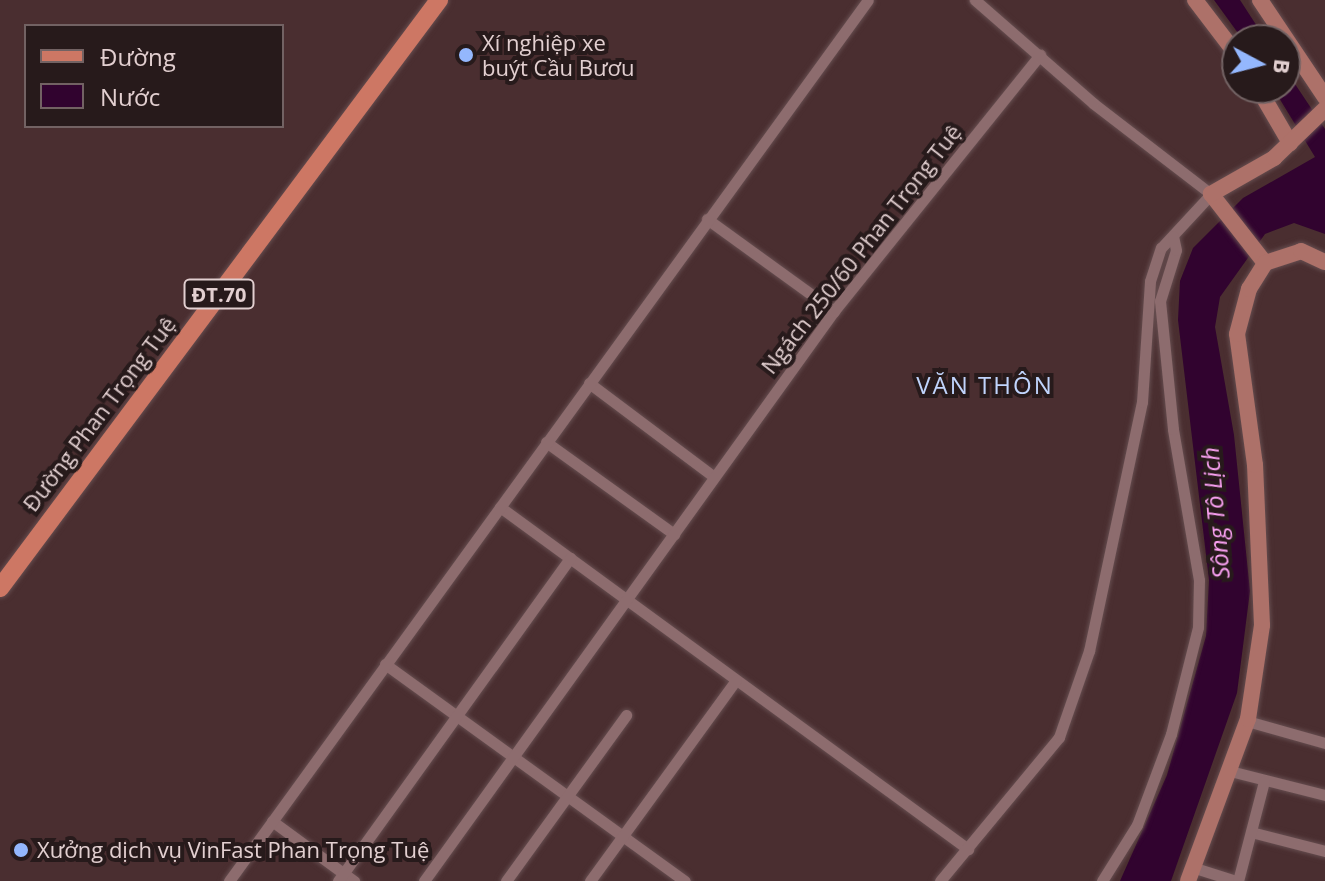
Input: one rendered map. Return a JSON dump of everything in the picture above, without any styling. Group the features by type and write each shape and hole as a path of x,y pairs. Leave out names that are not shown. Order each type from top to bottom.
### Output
{"main road":[{"name":"Đường Phan Trọng Tuệ","path":"0,588 439,0"}],"street":[{"path":"229,881 868,0"},
{"path":"975,0 1216,199 1257,247 1265,263"},
{"path":"1195,0 1221,34"},
{"path":"1260,0 1325,97"},
{"name":"Ngách 250/60 Phan Trọng Tuệ","path":"424,881 834,311 1040,55"},
{"path":"1269,104 1293,141"},
{"path":"940,881 1059,737 1089,651 1142,402 1150,281 1161,248 1216,199 1293,141 1322,112"},
{"path":"707,219 834,311"},
{"path":"1102,881 1137,825 1171,734 1198,627 1199,580 1173,429 1160,301 1176,250 1173,236"},
{"path":"1264,781 1237,881 1192,874 1247,721 1262,625 1258,515 1237,334 1249,289 1265,263 1301,251 1325,262"},
{"path":"589,383 716,474"},
{"path":"546,442 674,534"},
{"path":"500,507 968,849"},
{"path":"272,821 346,878 570,558"},
{"path":"385,664 679,879"},
{"path":"590,881 736,680"},
{"path":"506,881 626,715"},
{"path":"1247,721 1325,743"},
{"path":"1230,771 1325,795"},
{"path":"1251,832 1325,851"}],"water":[{"path":"1214,0 1240,0 1256,24 1231,24"},
{"name":"Sông Tô Lịch","path":"1301,93 1325,129 1325,234 1294,223 1265,234 1220,297 1215,327 1234,435 1250,591 1237,693 1171,881 1120,881 1167,775 1206,636 1209,580 1178,320 1180,281 1193,248 1243,198 1315,157 1283,104 1301,104"}],"place":[{"name":"Xí nghiệp xe buýt Cầu Bươu","path":"466,55"},
{"name":"Xưởng dịch vụ VinFast Phan Trọng Tuệ","path":"21,850"}],"district":[{"name":"VĂN THÔN","path":"985,385"}]}
